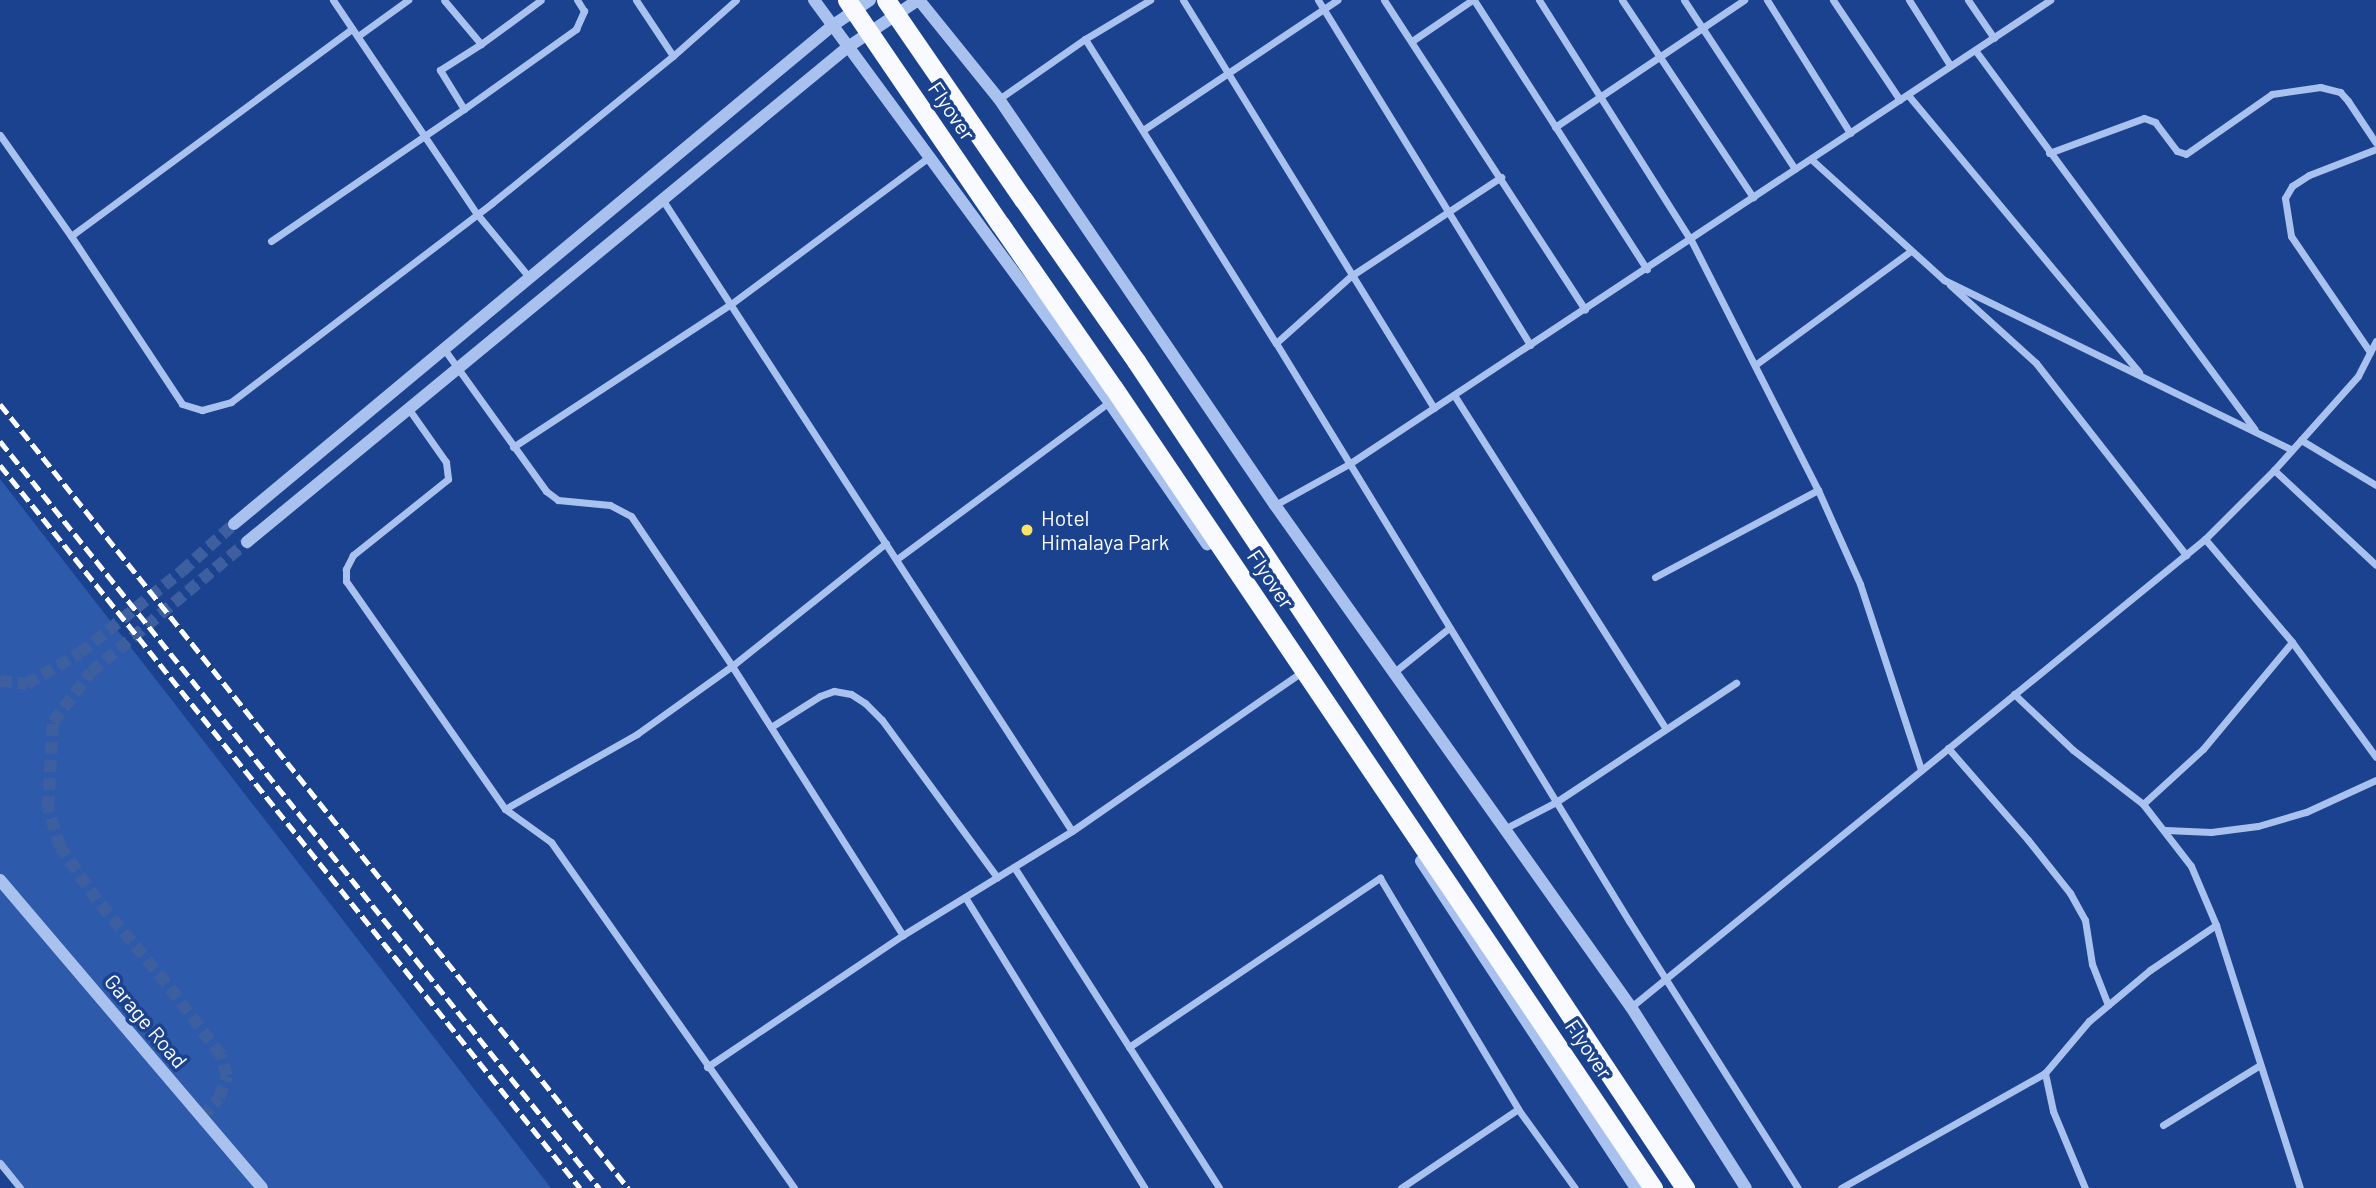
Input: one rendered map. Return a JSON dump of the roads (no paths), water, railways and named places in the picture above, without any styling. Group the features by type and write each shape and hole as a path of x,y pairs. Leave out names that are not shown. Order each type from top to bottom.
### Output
{"highway":[{"name":"Flyover","path":"847,0 1114,387 1653,1188"},
{"name":"Flyover","path":"886,0 1136,361 1685,1188"}],"street":[{"path":"333,0 477,214 529,278"},
{"path":"358,37 408,0"},
{"path":"444,0 481,44"},
{"path":"464,109 440,70 541,0"},
{"path":"271,241 576,29 584,11 577,0"},
{"path":"636,0 673,56"},
{"path":"0,135 72,236 182,404 202,410 231,402 477,214 673,56 736,0"},
{"path":"814,0 1109,402 1297,675 1636,1188"},
{"path":"234,524 832,26 870,0"},
{"path":"247,542 848,47 918,0 999,99 1275,505 1631,1007 1746,1188"},
{"path":"999,99 1085,39 1150,0"},
{"path":"1183,0 1434,408"},
{"path":"1318,0 1530,345"},
{"path":"1143,130 1337,0"},
{"path":"1384,0 1585,309"},
{"path":"1412,41 1473,0 1647,269"},
{"path":"1539,0 1691,240 1818,490 1860,584 1921,770"},
{"path":"1622,0 1753,197"},
{"path":"1684,0 1796,169"},
{"path":"1555,127 1601,99 1744,0"},
{"path":"1767,0 1850,133"},
{"path":"1833,0 1900,100"},
{"path":"1909,0 1950,65"},
{"path":"1968,0 1994,38"},
{"path":"1275,505 1349,464 2050,0"},
{"path":"72,236 352,29"},
{"path":"1085,39 1276,343 1665,978 1798,1188"},
{"path":"1975,50 2257,432"},
{"path":"2049,153 2144,118 2155,122 2177,151 2186,155 2272,94 2320,87 2340,92 2376,143"},
{"path":"1908,94 2141,375"},
{"path":"2370,352 2291,236 2285,198 2292,186 2309,175 2376,149"},
{"path":"513,447 731,304 930,156"},
{"path":"1811,159 2036,363 2186,555"},
{"path":"1276,343 1351,276 1501,177"},
{"path":"662,199 1072,831"},
{"path":"1755,365 1911,251"},
{"path":"1944,280 2292,450"},
{"path":"1631,1007 2205,539 2274,471 2358,376 2376,341"},
{"path":"444,349 546,491 558,500 610,505 631,516 732,666 903,935"},
{"path":"1454,395 1665,728"},
{"path":"897,559 1109,402"},
{"path":"408,408 446,463 448,479 353,555 346,569 346,581 505,809 551,842 794,1188"},
{"path":"2301,440 2376,485"},
{"path":"2274,471 2376,565"},
{"path":"1655,577 1818,490"},
{"path":"2205,539 2292,642 2376,757"},
{"path":"505,809 638,734 732,666 886,543"},
{"path":"1393,673 1450,628"},
{"path":"2143,804 2203,749 2292,642"},
{"path":"707,1067 903,935 1072,831 1297,675"},
{"path":"1504,829 1556,802 1736,683"},
{"path":"771,727 820,696 834,691 858,698 882,720 997,877"},
{"path":"2014,694 2073,750 2143,804 2166,830 2191,866 2216,925 2300,1188"},
{"path":"1948,748 2044,858 2070,893 2085,920 2092,964 2108,1005"},
{"path":"2166,830 2211,832 2258,826 2306,813 2376,780"},
{"path":"1014,867 1219,1188"},
{"path":"1129,1047 1380,878 1518,1109 1576,1188"},
{"name":"Garage Road","path":"0,880 262,1188"},
{"path":"965,897 1145,1188"},
{"path":"1841,1188 2045,1073 2065,1047 2108,1005 2150,970 2216,925"},
{"path":"2163,1125 2260,1065"},
{"path":"2045,1073 2053,1111 2085,1188"},
{"path":"1401,1188 1518,1109"},
{"path":"0,1163 20,1188"}],"tunnel":[{"path":"0,681 27,684 80,653 182,571 234,524"},
{"path":"202,1117 219,1098 227,1076 221,1055 97,900 60,847 48,808 53,722 91,672 247,542"}],"railway":[{"path":"0,404 628,1188"},
{"path":"0,441 599,1188"},
{"path":"0,465 580,1188"}],"place":[{"name":"Hotel Himalaya Park","path":"1027,530"}]}
